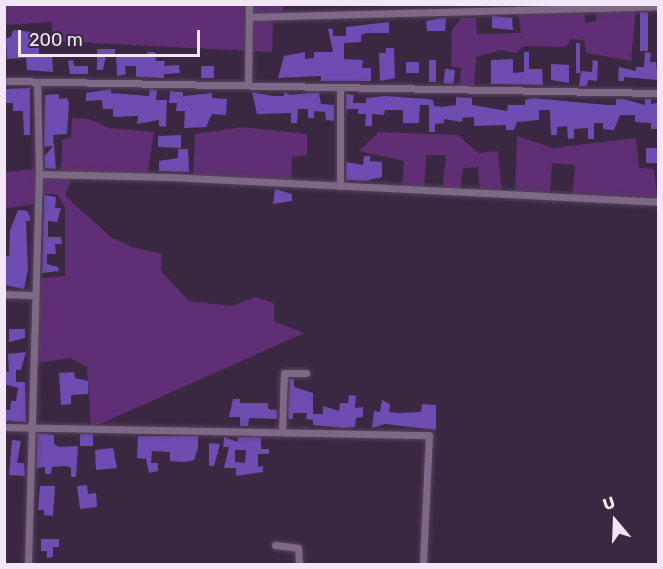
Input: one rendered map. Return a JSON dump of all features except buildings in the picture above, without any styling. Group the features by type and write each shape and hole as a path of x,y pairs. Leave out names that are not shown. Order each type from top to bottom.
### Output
{"street":[{"path":"248,85 249,4"},
{"path":"249,17 658,6"},
{"path":"4,81 658,93"},
{"path":"28,564 33,295 39,174 37,82"},
{"path":"340,87 340,186"},
{"path":"39,174 658,202"},
{"path":"4,294 33,295"},
{"path":"282,432 284,373 306,373"},
{"path":"4,427 429,435 423,564"},
{"path":"275,545 298,548 299,564"}],"shaded area":[{"path":"5,5 246,5 247,20 273,20 272,52 52,41 52,22 5,25"},
{"path":"248,5 283,5 283,19 248,19"},
{"path":"488,5 584,5 585,23 596,21 597,5 636,5 631,61 586,53 584,40 571,39 566,47 524,46 516,53 501,50 476,57 474,90 459,90 461,68 451,66 452,30 461,18 476,18 477,34 521,33 517,6"},
{"path":"72,118 89,119 109,128 154,132 147,177 73,175 65,195 75,205 111,237 131,247 162,254 161,271 189,301 232,306 255,297 274,303 274,321 304,333 91,428 87,367 70,358 32,364 34,279 65,276 65,208 58,195 38,193 35,204 7,208 5,224 5,172 37,169 38,176 61,175 62,140 71,137"},
{"path":"242,127 307,134 307,155 292,157 291,183 193,179 195,134"},
{"path":"379,132 458,135 478,153 498,151 502,195 480,194 478,167 463,168 460,192 442,191 446,155 426,155 424,190 402,189 404,161 359,151"},
{"path":"517,136 553,148 636,138 639,168 654,169 658,203 572,198 575,165 552,163 550,197 515,195"}]}
